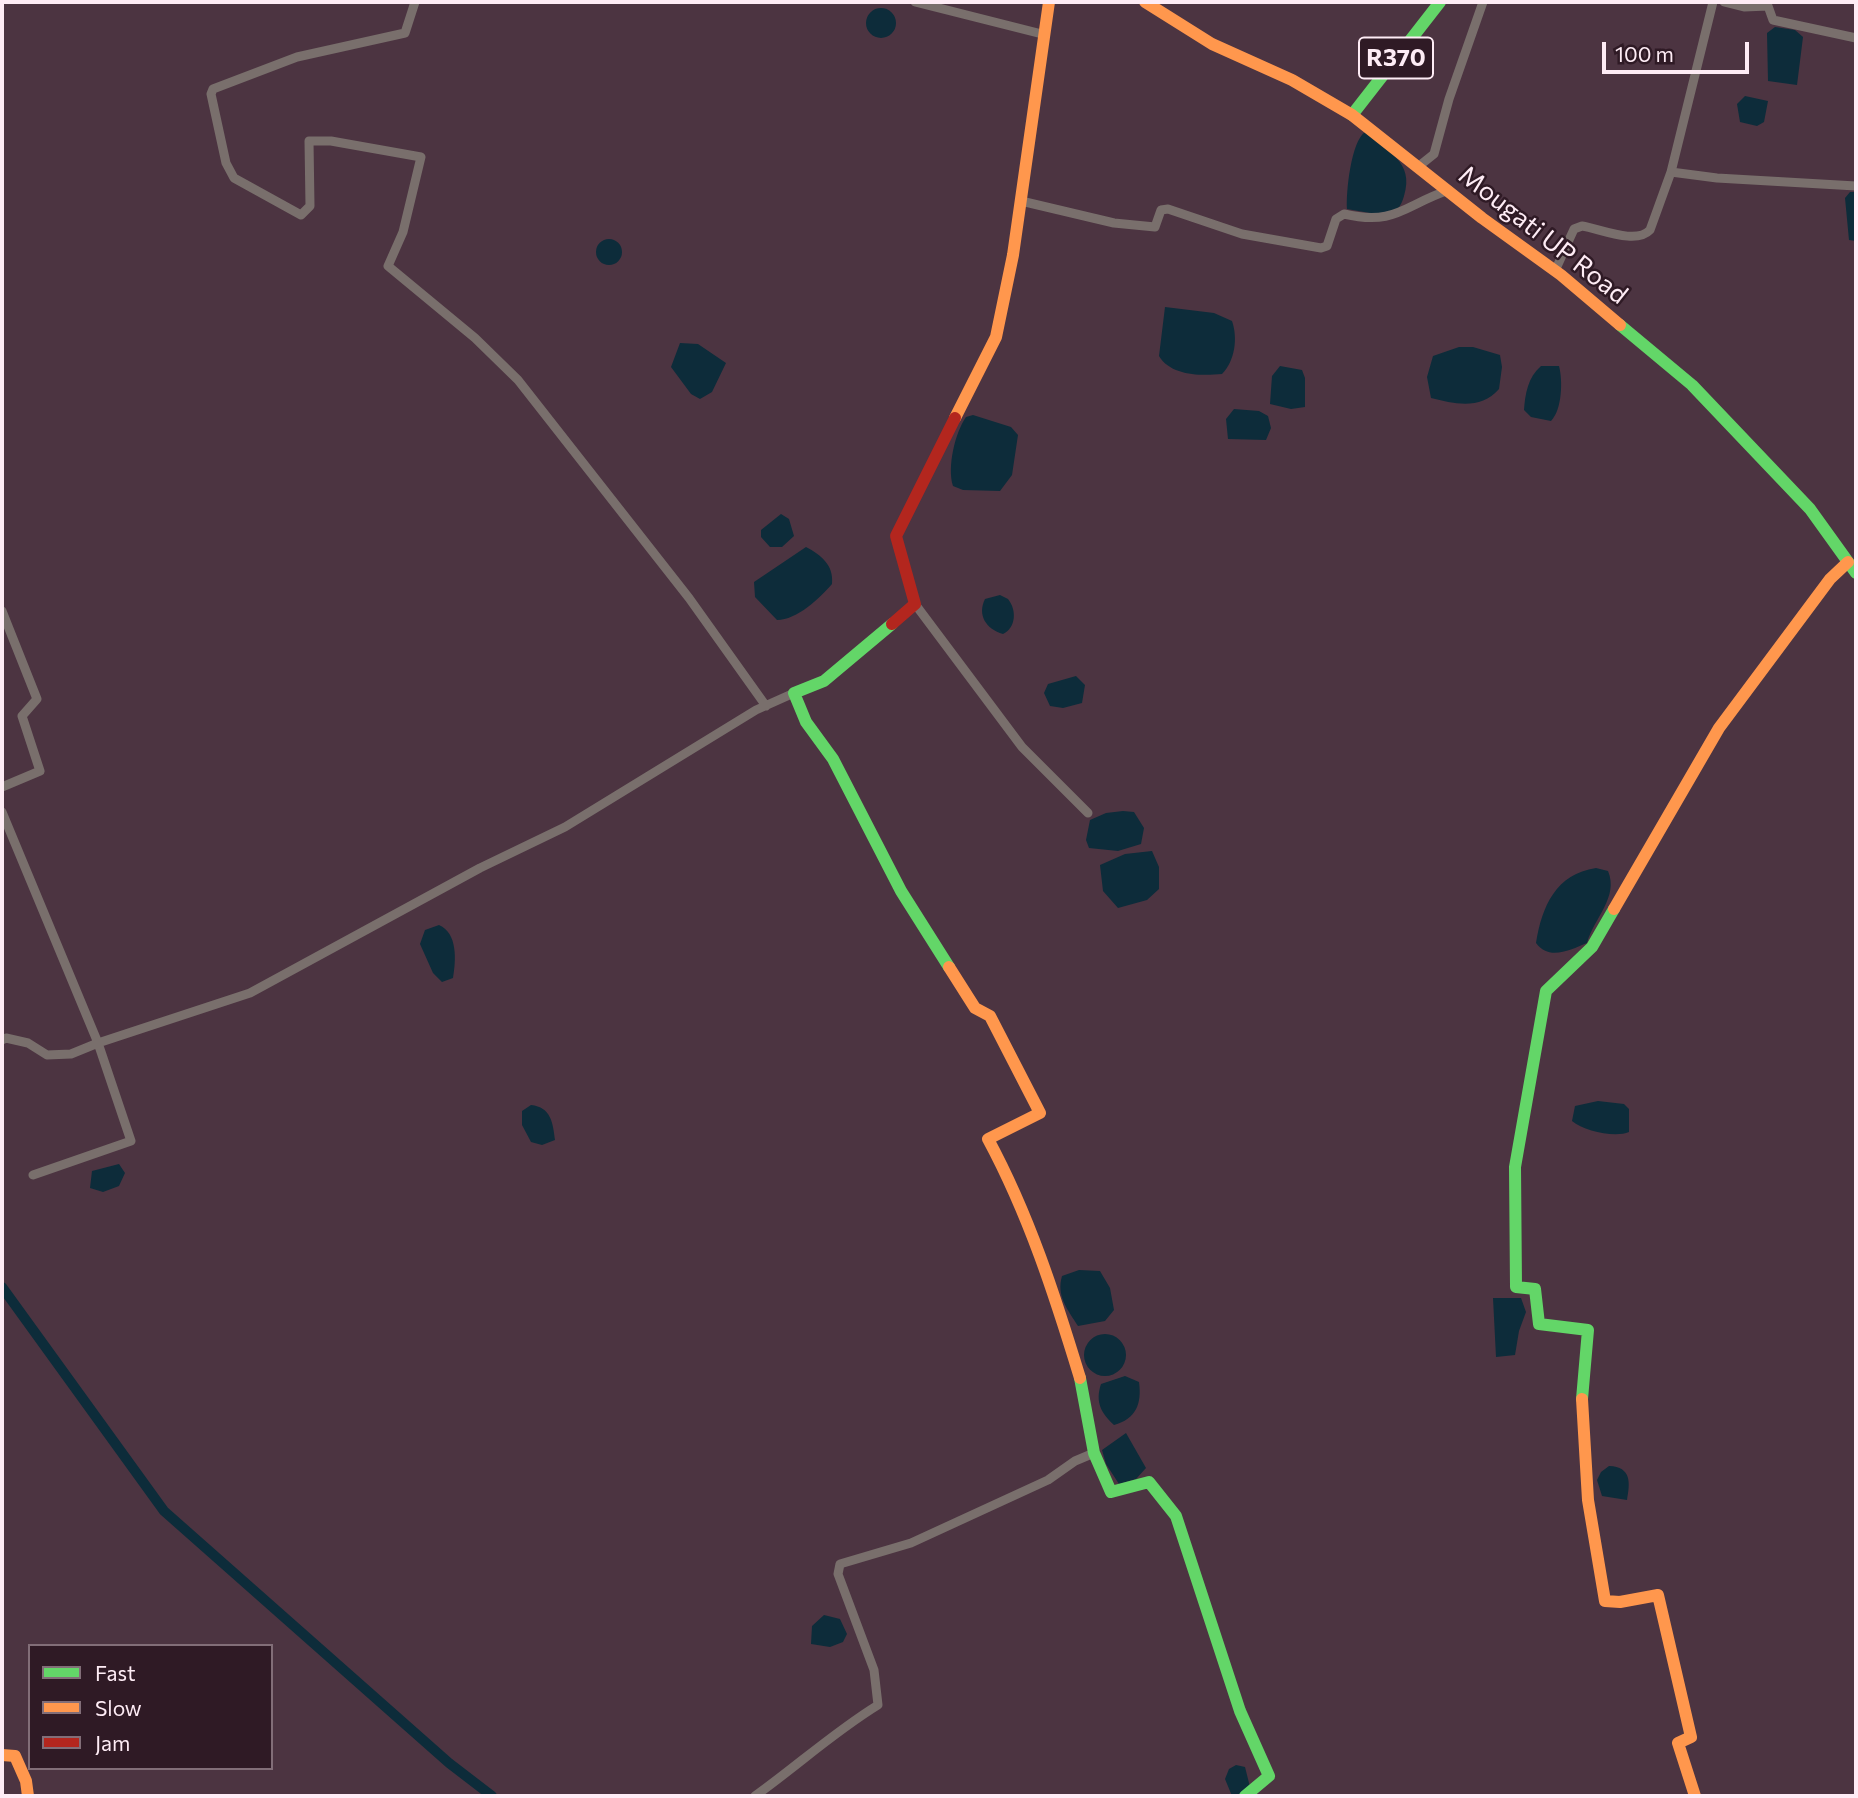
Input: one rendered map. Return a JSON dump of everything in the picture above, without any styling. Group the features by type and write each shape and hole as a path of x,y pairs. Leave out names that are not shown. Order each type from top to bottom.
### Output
{"street":[{"path":"415,2 405,33 297,57 213,89 211,94 229,169 238,181 301,215 310,206 309,141 331,141 421,156 406,221 388,266 475,338 518,380 689,598 766,706"},
{"path":"915,2 1042,34"},
{"path":"1049,2 1042,34 1021,201 996,337 896,536 915,604 1022,747 1088,813"},
{"name":"Mougati UP Road","path":"1145,2 1212,44 1292,80 1352,115 1555,271 1692,385 1810,509 1856,573"},
{"name":"R370","path":"1352,115 1440,2"},
{"path":"1419,166 1434,154 1449,99 1483,2"},
{"path":"1555,271 1574,229 1582,226 1644,236 1650,230 1671,172 1713,2"},
{"path":"1724,2 1744,7 1768,6 1773,20 1856,38"},
{"path":"1671,172 1717,178 1856,186"},
{"path":"1021,201 1114,223 1154,227 1161,209 1168,209 1242,234 1321,248 1327,246 1336,219 1344,214 1366,219 1386,218 1449,190"},
{"path":"1695,1796 1678,1743 1691,1737 1657,1594 1620,1602 1605,1601 1596,1556 1581,1416 1588,1330 1539,1324 1535,1289 1516,1287 1514,1167 1546,991 1592,947 1719,728 1830,579 1848,562"},
{"path":"2,1040 6,1038 28,1043 47,1055 71,1054 250,993 480,868 565,827 766,706 824,681 915,604"},
{"path":"2,611 37,699 22,716 40,771 2,787"},
{"path":"794,692 806,722 833,759 901,891 975,1008 990,1016 1040,1114 988,1139 1010,1180 1048,1273 1082,1383 1094,1453 1111,1492 1149,1482 1176,1516 1195,1567 1208,1620 1240,1710 1269,1776 1245,1796"},
{"path":"2,812 98,1044 131,1140 33,1175"},
{"path":"755,1796 828,1738 878,1705 874,1670 838,1574 840,1564 911,1543 1048,1480 1074,1461 1094,1453"},
{"path":"2,1755 16,1756 26,1781 28,1796"}],"water":[{"path":"881,8 892,12 896,23 892,34 881,38 870,34 866,23 870,12"},
{"path":"1775,27 1795,30 1803,37 1797,85 1768,81 1767,33"},
{"path":"1745,96 1768,101 1764,122 1757,126 1740,122 1737,104"},
{"path":"1365,132 1397,158 1406,174 1401,203 1387,216 1347,209 1353,156 1360,137"},
{"path":"1850,192 1856,192 1856,241 1849,240 1845,198"},
{"path":"609,239 618,243 622,252 618,261 609,265 600,261 596,252 600,243"},
{"path":"1165,307 1214,313 1232,321 1234,349 1230,363 1222,374 1187,373 1164,363 1159,356"},
{"path":"680,343 698,344 726,363 712,392 700,399 691,394 671,367"},
{"path":"1459,347 1473,347 1500,355 1502,367 1499,389 1492,396 1467,404 1431,398 1427,377 1433,356"},
{"path":"1280,366 1302,370 1305,378 1305,407 1291,409 1270,404 1272,376"},
{"path":"1541,366 1559,366 1559,403 1551,421 1531,417 1524,410 1528,386"},
{"path":"1234,409 1259,411 1268,416 1271,428 1266,440 1228,439 1226,419"},
{"path":"973,415 1011,427 1018,435 1012,475 1000,491 963,490 953,486 951,469 955,441 966,417"},
{"path":"781,514 789,519 794,536 782,547 770,547 761,537 761,530"},
{"path":"806,547 817,553 829,566 832,584 815,602 800,612 777,620 755,597 754,582"},
{"path":"1000,595 1008,599 1014,613 1011,628 1003,634 988,625 982,611 985,599"},
{"path":"1076,676 1085,685 1082,703 1063,708 1050,706 1044,693 1048,684"},
{"path":"1134,812 1144,828 1141,844 1118,851 1089,848 1086,840 1090,820 1106,813"},
{"path":"1152,851 1159,867 1159,889 1147,900 1118,908 1103,891 1100,865 1125,854"},
{"path":"1596,868 1608,871 1610,890 1587,943 1560,952 1547,952 1536,943 1542,917 1553,894 1571,877"},
{"path":"439,925 450,934 455,956 453,978 442,982 433,973 420,944 425,930"},
{"path":"1598,1101 1624,1104 1629,1109 1629,1132 1600,1133 1572,1121 1575,1106"},
{"path":"531,1105 547,1112 555,1140 542,1145 531,1142 522,1125 522,1111"},
{"path":"119,1164 125,1173 119,1186 103,1192 90,1188 92,1171"},
{"path":"1079,1270 1100,1271 1110,1288 1114,1310 1105,1321 1078,1326 1067,1308 1061,1290 1062,1276"},
{"path":"1493,1298 1521,1298 1526,1312 1515,1355 1496,1357"},
{"path":"1105,1334 1120,1340 1126,1355 1120,1370 1105,1376 1090,1370 1084,1355 1090,1340"},
{"path":"1125,1376 1139,1382 1138,1404 1128,1419 1114,1425 1100,1407 1099,1390 1101,1384"},
{"path":"1126,1433 1146,1468 1136,1479 1119,1484 1106,1464 1102,1450"},
{"path":"1609,1466 1622,1469 1626,1473 1629,1482 1627,1500 1602,1496 1597,1480 1601,1472"},
{"path":"824,1615 840,1619 847,1634 843,1642 830,1647 811,1644 812,1626"},
{"path":"1236,1765 1245,1767 1250,1787 1237,1796 1232,1796 1225,1779 1229,1769"}],"waterway":[{"path":"2,1287 164,1511 449,1763 492,1796"}],"traffic: fast":[{"path":"1352,115 1440,2"},
{"path":"1620,325 1692,385 1810,509 1856,573"},
{"path":"892,624 824,681 794,693 806,722 833,759 901,891 949,967"},
{"path":"1582,1399 1588,1330 1539,1324 1535,1289 1516,1287 1515,1167 1546,991 1592,947 1614,909"},
{"path":"1080,1378 1094,1453 1111,1492 1149,1482 1176,1516 1240,1711 1269,1776 1245,1796"}],"traffic: slow":[{"path":"955,418 996,337 1013,255 1049,2"},
{"path":"1145,2 1212,44 1292,80 1352,115 1482,218 1561,275 1620,325"},
{"path":"1614,909 1719,728 1830,579 1848,562"},
{"path":"949,967 975,1008 990,1016 1040,1113 988,1139 1029,1226 1080,1378"},
{"path":"1582,1399 1588,1500 1605,1601 1620,1602 1658,1595 1691,1737 1678,1743 1695,1796"},
{"path":"2,1755 15,1756 26,1781 28,1796"}],"traffic: jam":[{"path":"892,624 915,604 896,536 955,418"}]}
